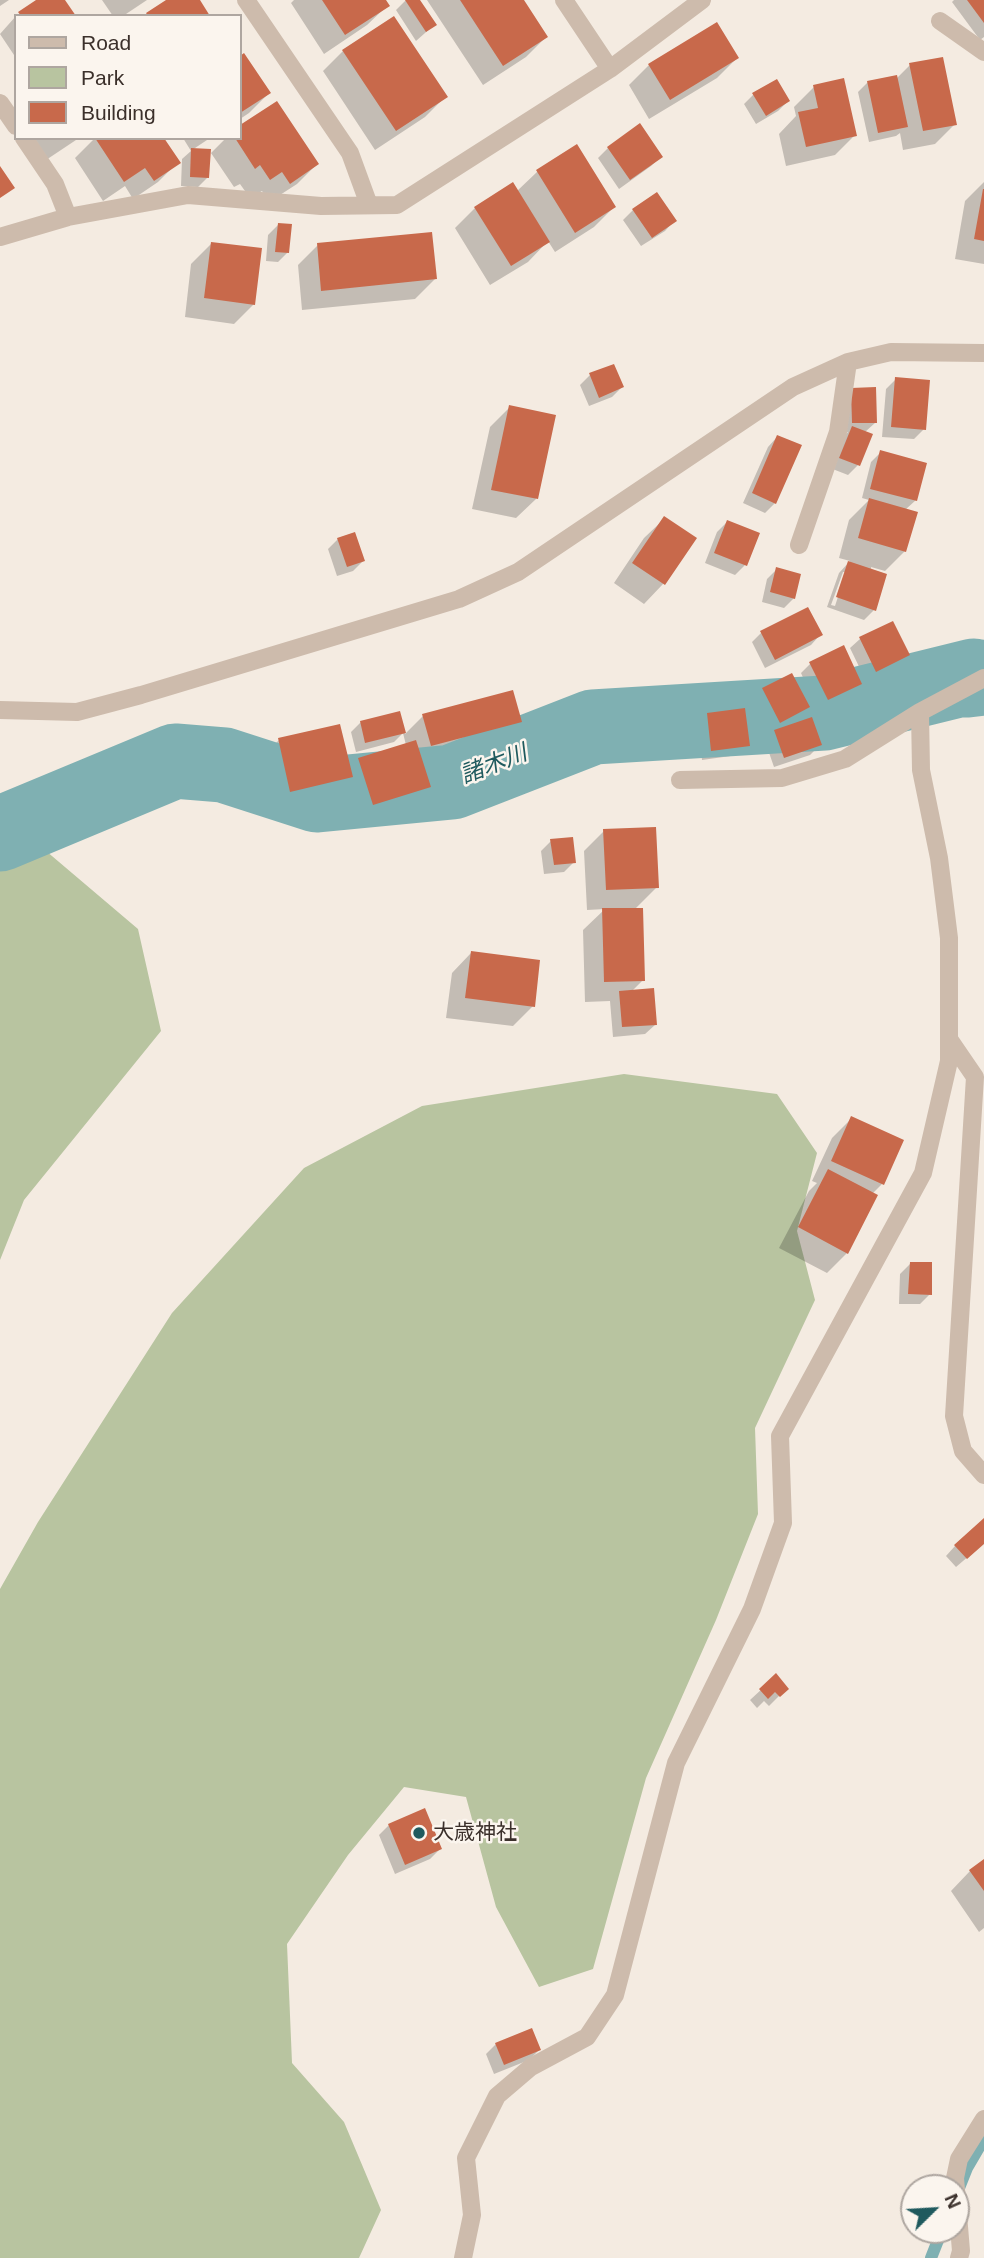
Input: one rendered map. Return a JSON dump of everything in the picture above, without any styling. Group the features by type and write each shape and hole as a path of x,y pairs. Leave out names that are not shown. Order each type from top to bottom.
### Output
{"street":[{"path":"246,0 350,153 369,205"},
{"path":"564,0 610,69"},
{"path":"0,237 68,217 188,195 321,206 397,205 610,69 702,0"},
{"path":"940,21 984,52"},
{"path":"0,103 14,123"},
{"path":"25,140 55,184 68,217"},
{"path":"0,710 77,712 459,599 518,572 793,387 848,362 891,352 984,353"},
{"path":"799,545 838,432 848,362"},
{"path":"680,780 782,778 845,759 920,712 984,678"},
{"path":"463,2258 472,2215 466,2158 497,2096 531,2067 587,2037 615,1995 676,1763 752,1609 783,1523 780,1436 923,1173 949,1061 949,937 939,858 921,770 920,712"},
{"path":"949,1039 975,1077 954,1416 963,1451 984,1475"},
{"path":"959,2258 961,2251 955,2178 959,2158 984,2119"}],"green space":[{"path":"0,827 39,845 138,929 161,1031 24,1200 0,1260"},
{"path":"624,1074 777,1094 817,1153 797,1231 815,1300 755,1428 758,1514 716,1620 646,1778 593,1969 539,1987 496,1907 466,1797 404,1787 348,1855 287,1944 292,2063 344,2122 381,2210 359,2258 0,2258 0,1589 38,1522 172,1313 304,1168 422,1106"}],"building":[{"path":"36,0 65,0 75,14 20,14 18,12"},
{"path":"166,0 200,0 209,14 147,14"},
{"path":"322,0 386,0 390,6 345,35"},
{"path":"405,0 420,0 437,25 426,32"},
{"path":"460,0 524,0 548,37 503,66"},
{"path":"967,0 984,0 984,23"},
{"path":"394,16 448,97 396,131 342,50"},
{"path":"717,22 739,58 670,100 648,64"},
{"path":"244,53 271,93 242,112"},
{"path":"943,57 957,125 923,131 909,63"},
{"path":"897,75 908,127 878,133 867,81"},
{"path":"844,78 857,136 806,147 798,112 818,108 813,85"},
{"path":"777,79 790,101 766,116 752,93"},
{"path":"277,101 319,164 290,184 282,172 270,180 260,165 255,169 236,140 242,140 242,124"},
{"path":"640,123 663,157 630,180 607,147"},
{"path":"96,140 165,140 181,163 154,181 145,168 124,182"},
{"path":"577,144 616,207 575,233 536,170"},
{"path":"191,148 211,149 209,178 190,177"},
{"path":"0,166 15,188 0,198"},
{"path":"513,182 550,242 511,266 474,207"},
{"path":"984,189 984,241 974,239"},
{"path":"657,192 677,221 652,238 632,209"},
{"path":"278,223 292,224 289,253 275,252"},
{"path":"432,232 437,279 321,291 317,243"},
{"path":"211,242 262,248 255,305 204,298"},
{"path":"614,364 624,387 599,398 589,373"},
{"path":"895,377 930,380 926,430 891,427"},
{"path":"876,387 877,423 852,423 851,388"},
{"path":"509,405 556,415 538,499 491,490"},
{"path":"852,426 873,434 860,466 839,458"},
{"path":"777,435 802,445 776,504 752,493"},
{"path":"880,450 927,463 917,501 870,489"},
{"path":"869,498 918,512 906,552 858,538"},
{"path":"664,516 697,538 665,585 632,563"},
{"path":"727,520 760,533 747,566 714,553"},
{"path":"355,532 365,561 347,567 337,538"},
{"path":"848,561 887,574 876,611 836,597"},
{"path":"776,567 801,574 795,599 770,592"},
{"path":"808,607 823,635 775,660 760,631"},
{"path":"893,621 910,655 876,672 859,637"},
{"path":"844,645 862,684 828,700 809,662"},
{"path":"792,673 810,707 780,723 762,688"},
{"path":"513,690 522,722 431,746 422,714"},
{"path":"745,708 750,746 711,751 707,713"},
{"path":"400,711 406,733 365,743 360,721"},
{"path":"812,717 822,745 784,758 774,730"},
{"path":"340,724 353,777 290,792 278,738"},
{"path":"416,740 431,787 373,805 358,758"},
{"path":"656,827 659,888 606,890 603,829"},
{"path":"573,837 576,863 554,865 550,839"},
{"path":"602,908 643,908 645,981 604,982"},
{"path":"471,951 540,960 535,1007 465,998"},
{"path":"654,988 657,1025 622,1027 619,991"},
{"path":"851,1116 904,1140 884,1185 831,1161"},
{"path":"828,1169 878,1195 848,1254 798,1227"},
{"path":"910,1262 932,1262 932,1295 908,1294"},
{"path":"984,1518 984,1544 967,1559 954,1545"},
{"path":"776,1673 789,1689 780,1697 775,1692 768,1699 759,1689"},
{"path":"425,1808 442,1849 405,1865 388,1824"},
{"path":"984,1859 984,1891 969,1870"},
{"path":"532,2028 541,2050 504,2065 495,2043"}],"waterway":[{"name":"諸木川","path":"0,834 175,761 224,765 317,795 452,782 593,727 824,713 974,676 967,680 984,678"},
{"path":"965,2174 984,2139"},
{"path":"931,2258 936,2244"}],"place":[{"name":"大歳神社","path":"419,1833"}]}
